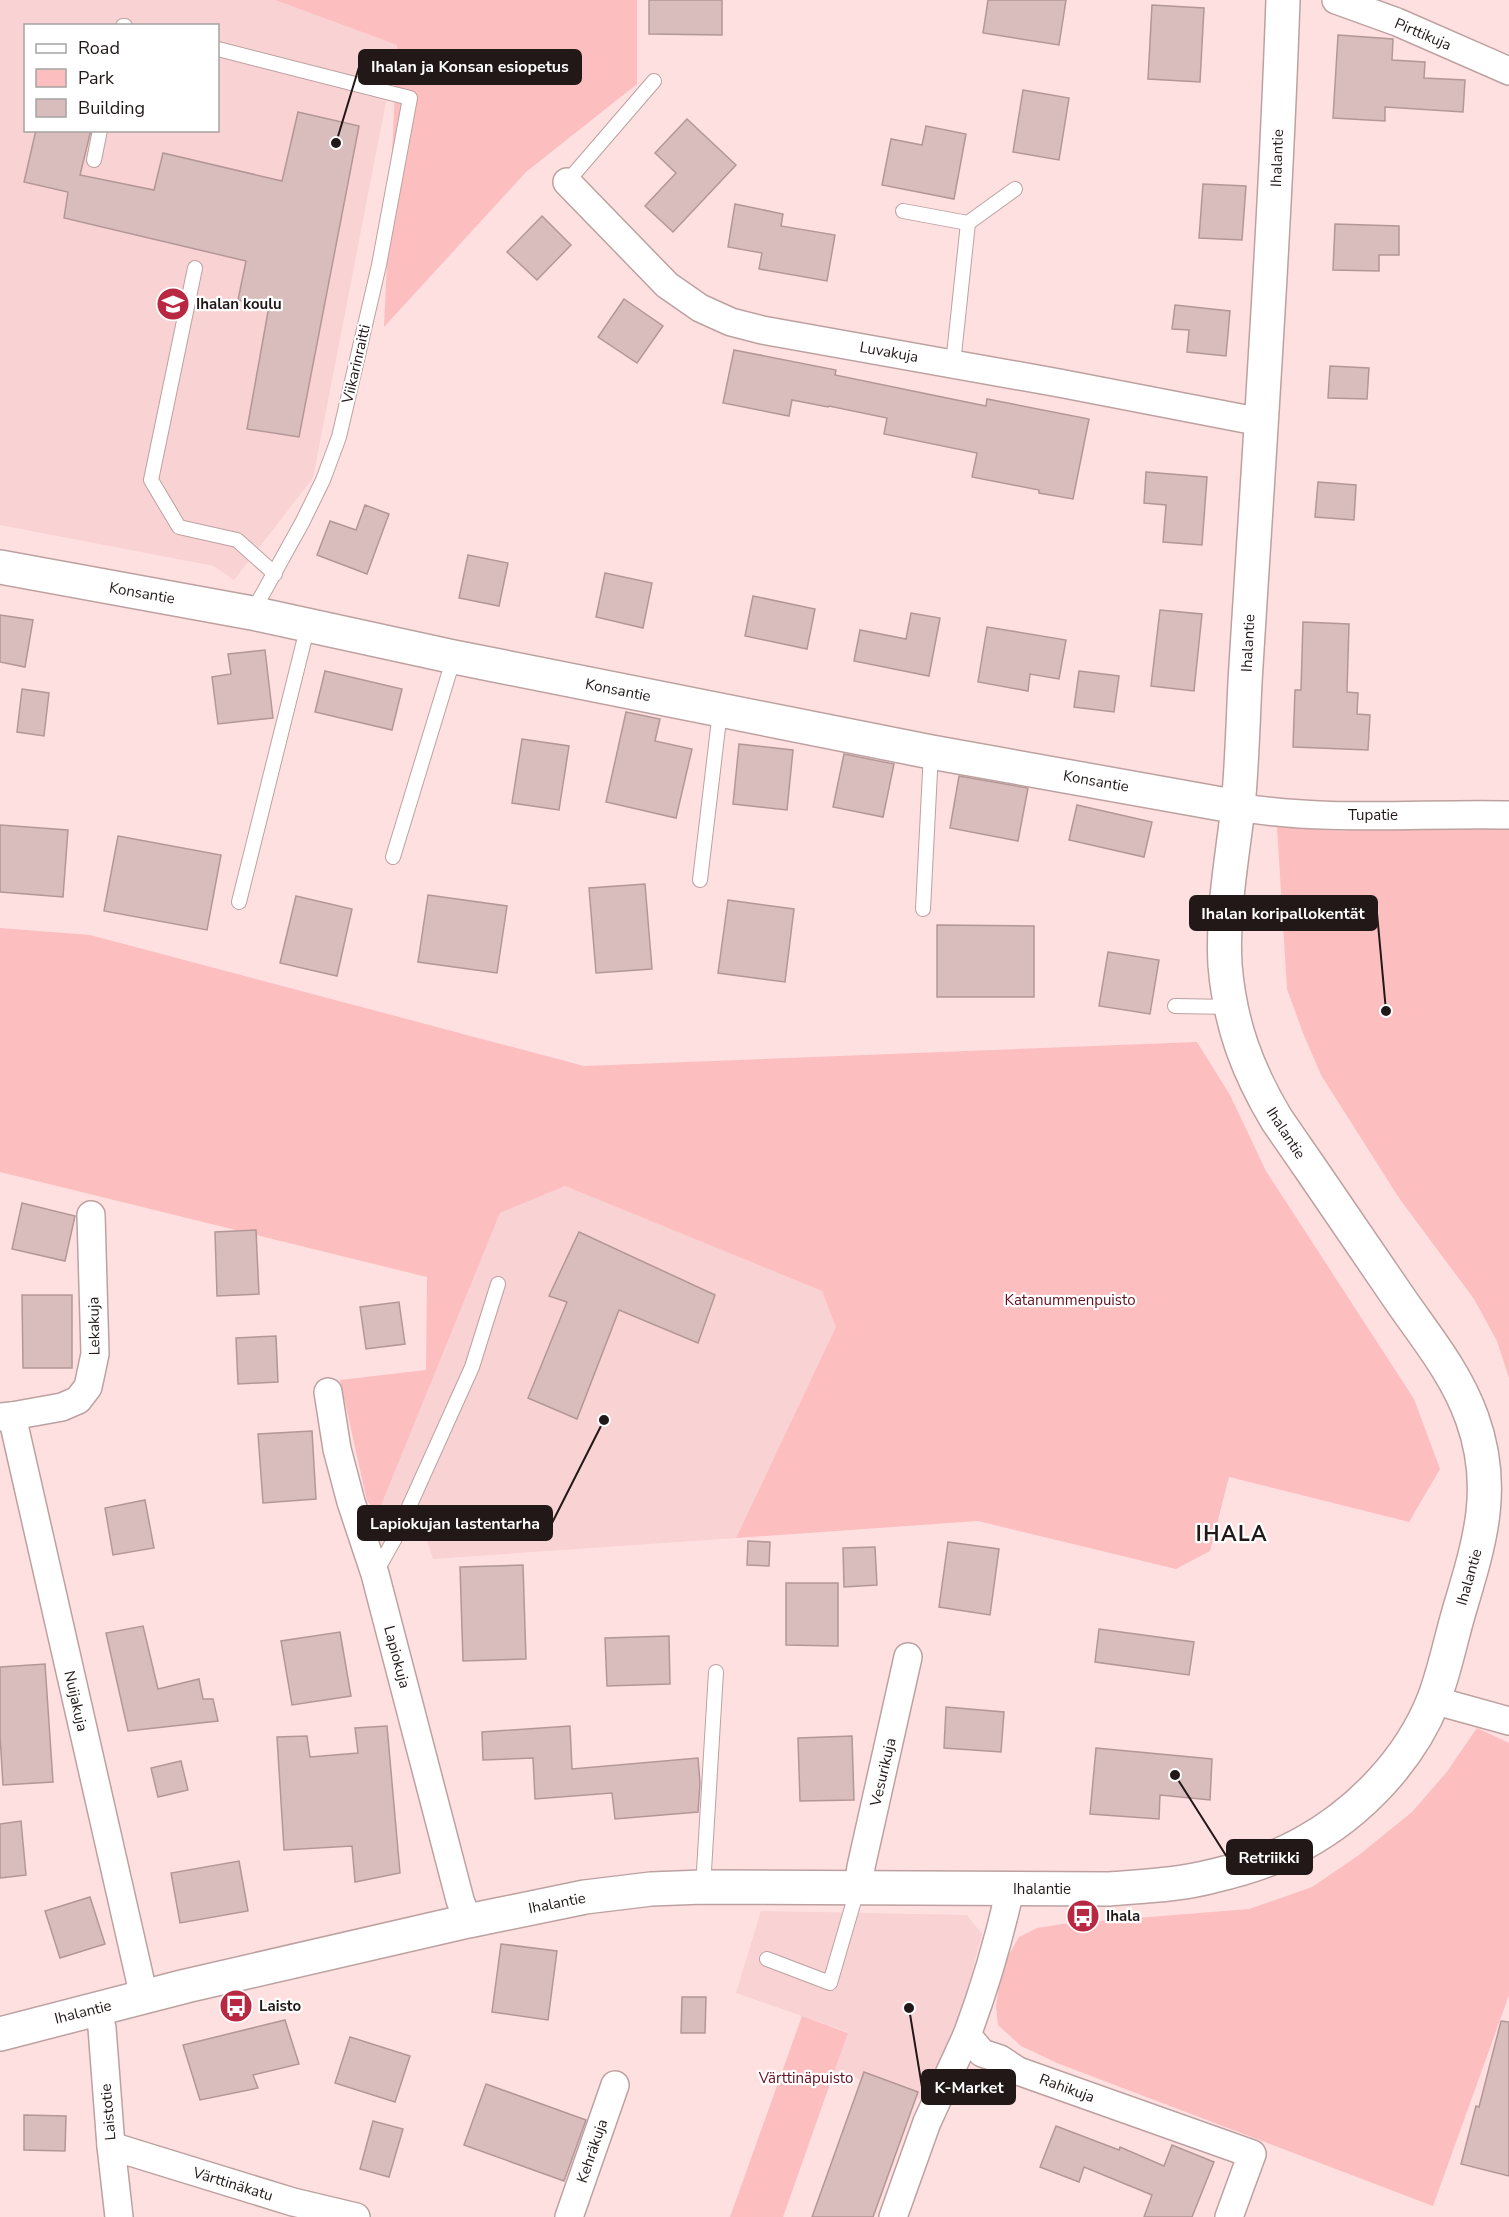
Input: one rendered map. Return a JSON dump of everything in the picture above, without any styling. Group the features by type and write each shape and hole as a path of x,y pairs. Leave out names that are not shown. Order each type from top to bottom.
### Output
{"street":[{"name":"Ihalantie","path":"0,2034 144,1996 585,1897 651,1889 703,1887 1109,1889 1170,1884 1210,1877 1243,1869 1302,1845 1367,1796 1394,1767 1414,1739 1433,1700 1474,1565 1483,1524 1486,1487 1483,1460 1461,1389 1436,1349 1277,1120 1256,1084 1240,1046 1231,1007 1226,966 1224,922 1238,807 1276,180 1283,0"},
{"name":"Pirttikuja","path":"1336,0 1397,22 1509,71"},
{"name":"Luvakuja","path":"567,182 667,285 700,308 731,322 762,330 1261,422"},
{"name":"Konsantie","path":"0,567 252,613 454,657 931,752 1238,807"},
{"name":"Tupatie","path":"1238,807 1267,812 1357,816 1509,815"},
{"name":"Lekakuja","path":"6,1416 62,1407 78,1400 88,1387 95,1354 91,1215"},
{"name":"Lapiokuja","path":"328,1392 337,1449 345,1481 375,1574 457,1889 468,1922"},
{"name":"Nuijakuja","path":"6,1416 144,1996"},
{"name":"Vesurikuja","path":"858,1887 908,1656"},
{"path":"1433,1700 1509,1721"},
{"path":"893,2217 927,2122 967,2035 978,2005 1003,1922 1010,1890"},
{"name":"Laistotie","path":"97,2008 102,2028 119,2217"},
{"name":"Rahikuja","path":"967,2035 982,2053 1000,2059 1018,2071 1252,2154 1229,2217"},
{"name":"Kehräkuja","path":"569,2217 615,2085"},
{"name":"Värttinäkatu","path":"111,2146 293,2202 356,2217"}],"lane":[{"name":"Viikarinraitti","path":"219,49 410,98 379,265 339,436 323,480 275,574 252,613"},
{"path":"567,182 654,81"},
{"path":"94,160 100,132"},
{"path":"903,211 968,223 1015,189"},
{"path":"953,364 968,223"},
{"path":"195,268 151,480 179,527 237,540 275,574"},
{"path":"239,902 308,625"},
{"path":"393,857 454,657"},
{"path":"700,880 720,711"},
{"path":"923,909 931,752"},
{"path":"1175,1006 1231,1007"},
{"path":"375,1574 395,1538 472,1367 498,1284"},
{"path":"703,1887 716,1672"},
{"path":"767,1959 830,1983 858,1887"}],"shaded area":[{"name":"Ihalan koulu","path":"0,0 275,0 397,45 313,478 234,580 214,566 0,525"},
{"path":"565,1186 822,1291 837,1327 736,1538 433,1559 424,1532 378,1513 500,1213"},
{"path":"761,1911 967,1915 982,1934 937,2105 835,2071 848,2032 736,1993"}],"green space":[{"path":"275,0 637,0 637,84 526,172 384,327 397,45"},
{"path":"1509,823 1509,1378 1497,1341 1474,1299 1399,1198 1321,1075 1303,1033 1287,989 1277,827 1343,831 1408,824"},
{"name":"Katanummenpuisto","path":"0,928 90,935 584,1066 1197,1042 1230,1095 1266,1171 1414,1399 1440,1469 1409,1522 1229,1477 1210,1551 1176,1569 978,1521 736,1538 836,1327 822,1291 565,1186 500,1213 378,1513 367,1501 340,1380 426,1370 427,1277 0,1172"},
{"path":"1477,1728 1509,1743 1509,1995 1433,2206 1057,2063 1021,2046 998,2025 996,2006 1002,1967 1019,1937 1037,1928 1062,1924 1249,1909 1312,1887 1359,1855 1412,1812 1446,1773"},
{"name":"Värttinäpuisto","path":"802,2016 848,2033 783,2217 730,2217"}],"building":[{"path":"649,0 722,0 722,35 649,34"},
{"path":"988,0 1066,0 1059,45 983,33"},
{"path":"1152,5 1204,8 1200,82 1148,79"},
{"path":"1338,35 1393,39 1392,60 1425,62 1424,78 1465,80 1463,112 1385,107 1385,121 1333,118"},
{"path":"1023,90 1069,98 1059,160 1013,152"},
{"path":"298,112 359,126 299,437 247,429 269,306 238,300 246,261 64,218 68,192 24,182 36,132 91,132 80,175 154,190 163,153 282,181"},
{"path":"687,119 736,165 673,232 645,206 676,173 655,153"},
{"path":"926,126 966,134 954,199 882,185 891,139 922,145"},
{"path":"1203,184 1246,186 1242,240 1199,238"},
{"path":"735,204 783,214 781,226 835,235 827,281 759,269 762,253 728,247"},
{"path":"542,216 571,245 537,280 507,252"},
{"path":"1335,224 1399,226 1399,255 1379,255 1379,271 1333,270"},
{"path":"624,299 663,326 637,363 598,337"},
{"path":"1175,305 1230,311 1226,356 1187,352 1189,330 1172,329"},
{"path":"734,350 836,370 835,375 986,406 987,399 1089,419 1073,499 972,477 977,453 884,434 887,418 792,400 789,416 723,403"},
{"path":"1330,366 1369,368 1367,399 1328,398"},
{"path":"1146,472 1207,477 1202,545 1163,542 1166,505 1144,503"},
{"path":"1318,482 1356,485 1354,520 1315,517"},
{"path":"365,505 389,514 367,574 317,555 330,521 356,530"},
{"path":"468,555 508,563 499,606 459,598"},
{"path":"605,573 652,583 643,628 596,617"},
{"path":"753,596 815,609 807,649 745,636"},
{"path":"1160,610 1202,614 1194,691 1151,686"},
{"path":"911,613 940,618 929,676 854,661 860,630 906,639"},
{"path":"0,615 33,620 25,667 0,662"},
{"path":"1303,622 1349,624 1347,692 1358,693 1357,714 1370,715 1368,750 1293,747 1295,690 1301,690"},
{"path":"987,627 1066,640 1059,679 1030,674 1028,691 978,682"},
{"path":"265,650 273,718 218,724 212,677 231,674 228,654"},
{"path":"325,671 402,689 392,730 315,712"},
{"path":"1079,671 1119,676 1114,712 1074,707"},
{"path":"22,689 49,693 44,736 17,732"},
{"path":"626,712 660,719 655,741 692,749 676,818 606,802"},
{"path":"522,739 569,746 559,810 512,803"},
{"path":"739,744 793,750 787,810 733,804"},
{"path":"844,754 894,764 883,817 833,807"},
{"path":"959,776 1028,788 1018,841 950,828"},
{"path":"1077,805 1152,822 1144,857 1069,840"},
{"path":"0,825 68,830 63,897 0,892"},
{"path":"118,836 221,855 207,930 104,911"},
{"path":"645,884 652,969 596,973 589,888"},
{"path":"428,895 507,906 497,973 418,962"},
{"path":"296,896 352,909 337,976 280,963"},
{"path":"728,900 794,909 785,982 718,973"},
{"path":"937,925 1034,926 1034,997 937,997"},
{"path":"1108,952 1159,960 1150,1014 1099,1006"},
{"path":"22,1203 75,1216 65,1261 12,1249"},
{"path":"256,1230 259,1294 217,1296 215,1232"},
{"path":"579,1232 715,1295 698,1343 619,1310 577,1419 528,1398 567,1302 549,1296"},
{"path":"22,1295 72,1295 72,1368 23,1368"},
{"path":"399,1302 405,1344 366,1349 360,1307"},
{"path":"276,1336 278,1382 238,1384 236,1338"},
{"path":"312,1431 316,1499 263,1503 258,1434"},
{"path":"145,1500 154,1548 113,1555 105,1508"},
{"path":"748,1541 770,1542 769,1566 747,1565"},
{"path":"948,1542 999,1549 990,1615 939,1607"},
{"path":"875,1547 877,1585 844,1587 843,1548"},
{"path":"523,1565 526,1659 463,1661 460,1567"},
{"path":"786,1583 838,1583 838,1646 786,1645"},
{"path":"143,1626 158,1689 199,1679 203,1699 213,1699 218,1721 128,1731 106,1633"},
{"path":"1099,1629 1194,1642 1189,1675 1095,1662"},
{"path":"340,1632 351,1696 292,1705 281,1641"},
{"path":"669,1636 670,1684 607,1686 605,1638"},
{"path":"45,1664 53,1782 3,1785 0,1667"},
{"path":"946,1707 1004,1712 1001,1752 944,1748"},
{"path":"387,1726 400,1873 355,1882 352,1846 284,1850 277,1737 307,1736 310,1757 358,1753 355,1728"},
{"path":"570,1726 572,1769 698,1758 700,1783 698,1812 615,1819 612,1793 535,1799 533,1758 483,1760 482,1732"},
{"path":"852,1736 854,1800 800,1801 798,1738"},
{"path":"1096,1748 1212,1759 1210,1800 1160,1795 1159,1819 1090,1814"},
{"path":"181,1761 188,1790 158,1797 151,1768"},
{"path":"21,1821 26,1875 0,1878 0,1824"},
{"path":"239,1861 248,1911 180,1923 171,1873"},
{"path":"90,1897 105,1944 60,1958 45,1911"},
{"path":"501,1944 557,1951 548,2020 492,2012"},
{"path":"682,1997 706,1997 705,2033 681,2033"},
{"path":"285,2020 299,2064 253,2075 258,2088 200,2100 183,2045"},
{"path":"1501,2021 1509,2022 1509,2176 1461,2164 1476,2106 1479,2107"},
{"path":"350,2037 410,2056 395,2102 335,2083"},
{"path":"864,2072 918,2092 873,2217 812,2217"},
{"path":"486,2084 586,2120 564,2181 464,2145"},
{"path":"24,2115 66,2116 65,2151 24,2150"},
{"path":"373,2121 403,2129 389,2177 360,2169"},
{"path":"1056,2126 1119,2150 1120,2147 1164,2166 1172,2145 1214,2162 1192,2217 1144,2217 1152,2195 1084,2167 1079,2182 1040,2167"}],"place":[{"name":"Ihalan ja Konsan esiopetus","path":"336,143"},
{"name":"Ihalan koulu","path":"173,304"},
{"name":"Ihalan koripallokentät","path":"1386,1011"},
{"name":"Lapiokujan lastentarha","path":"604,1420"},
{"name":"Retriikki","path":"1175,1775"},
{"name":"Ihala","path":"1083,1916"},
{"name":"Laisto","path":"236,2006"},
{"name":"K-Market","path":"909,2008"}],"district":[{"name":"IHALA","path":"1232,1534"}]}
